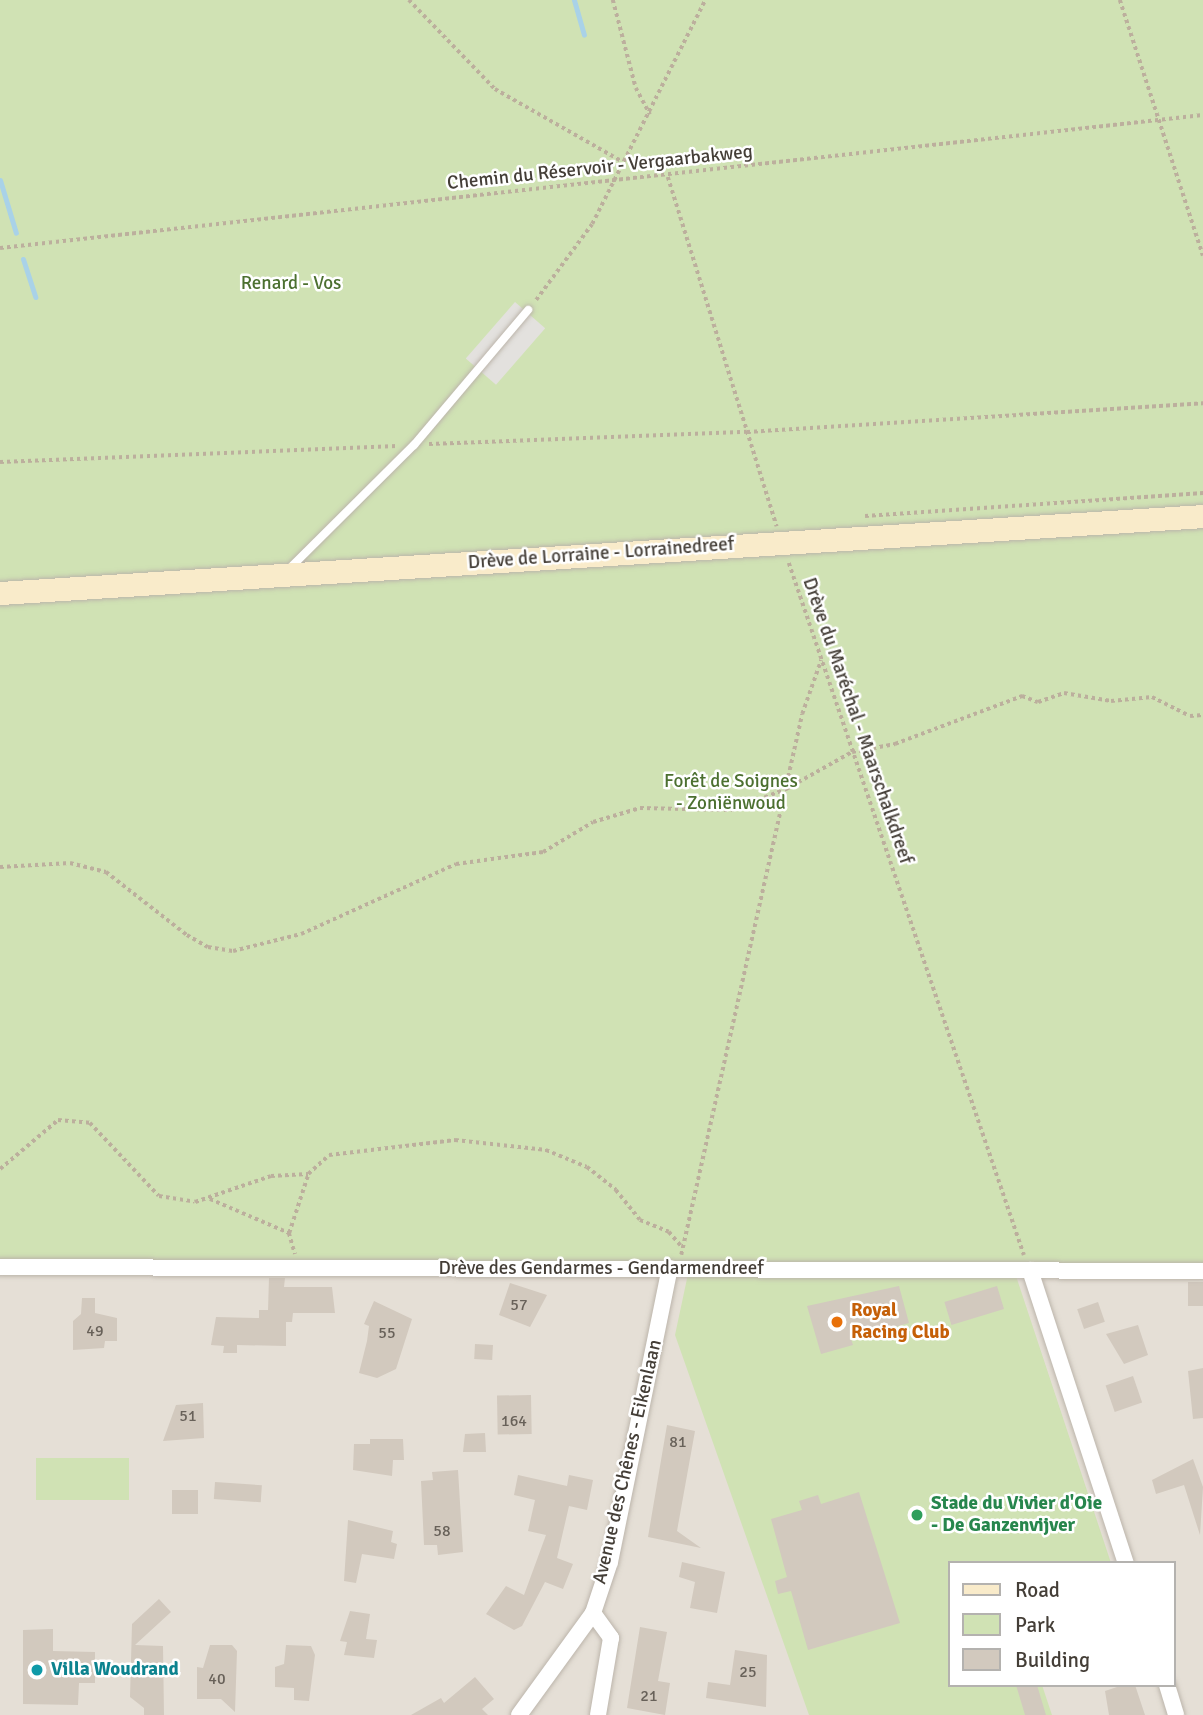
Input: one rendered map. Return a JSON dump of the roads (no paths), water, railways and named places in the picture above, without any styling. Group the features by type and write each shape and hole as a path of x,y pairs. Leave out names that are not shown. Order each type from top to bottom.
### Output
{"main road":[{"name":"Drève de Lorraine - Lorrainedreef","path":"0,593 1203,516"}],"street":[{"name":"Drève des Gendarmes - Gendarmendreef","path":"0,1266 1203,1271"},
{"name":"Avenue des Chênes - Eikenlaan","path":"519,1715 593,1613 624,1500 674,1268"},
{"path":"1030,1270 1125,1561"},
{"path":"593,1613 611,1638 598,1715"},
{"path":"1168,1687 1176,1715"}],"lane":[{"path":"284,574 414,445 528,310"}],"waterway":[{"path":"574,0 584,35"},
{"path":"0,180 16,233"},
{"path":"23,259 35,297"}],"place":[{"name":"Royal Racing Club","path":"837,1322"},
{"name":"Stade du Vivier d'Oie - De Ganzenvijver","path":"917,1515"},
{"name":"Villa Woudrand","path":"37,1670"}],"park label":[{"name":"Renard - Vos","path":"291,284"},
{"name":"Forêt de Soignes - Zoniënwoud","path":"731,793"}]}
